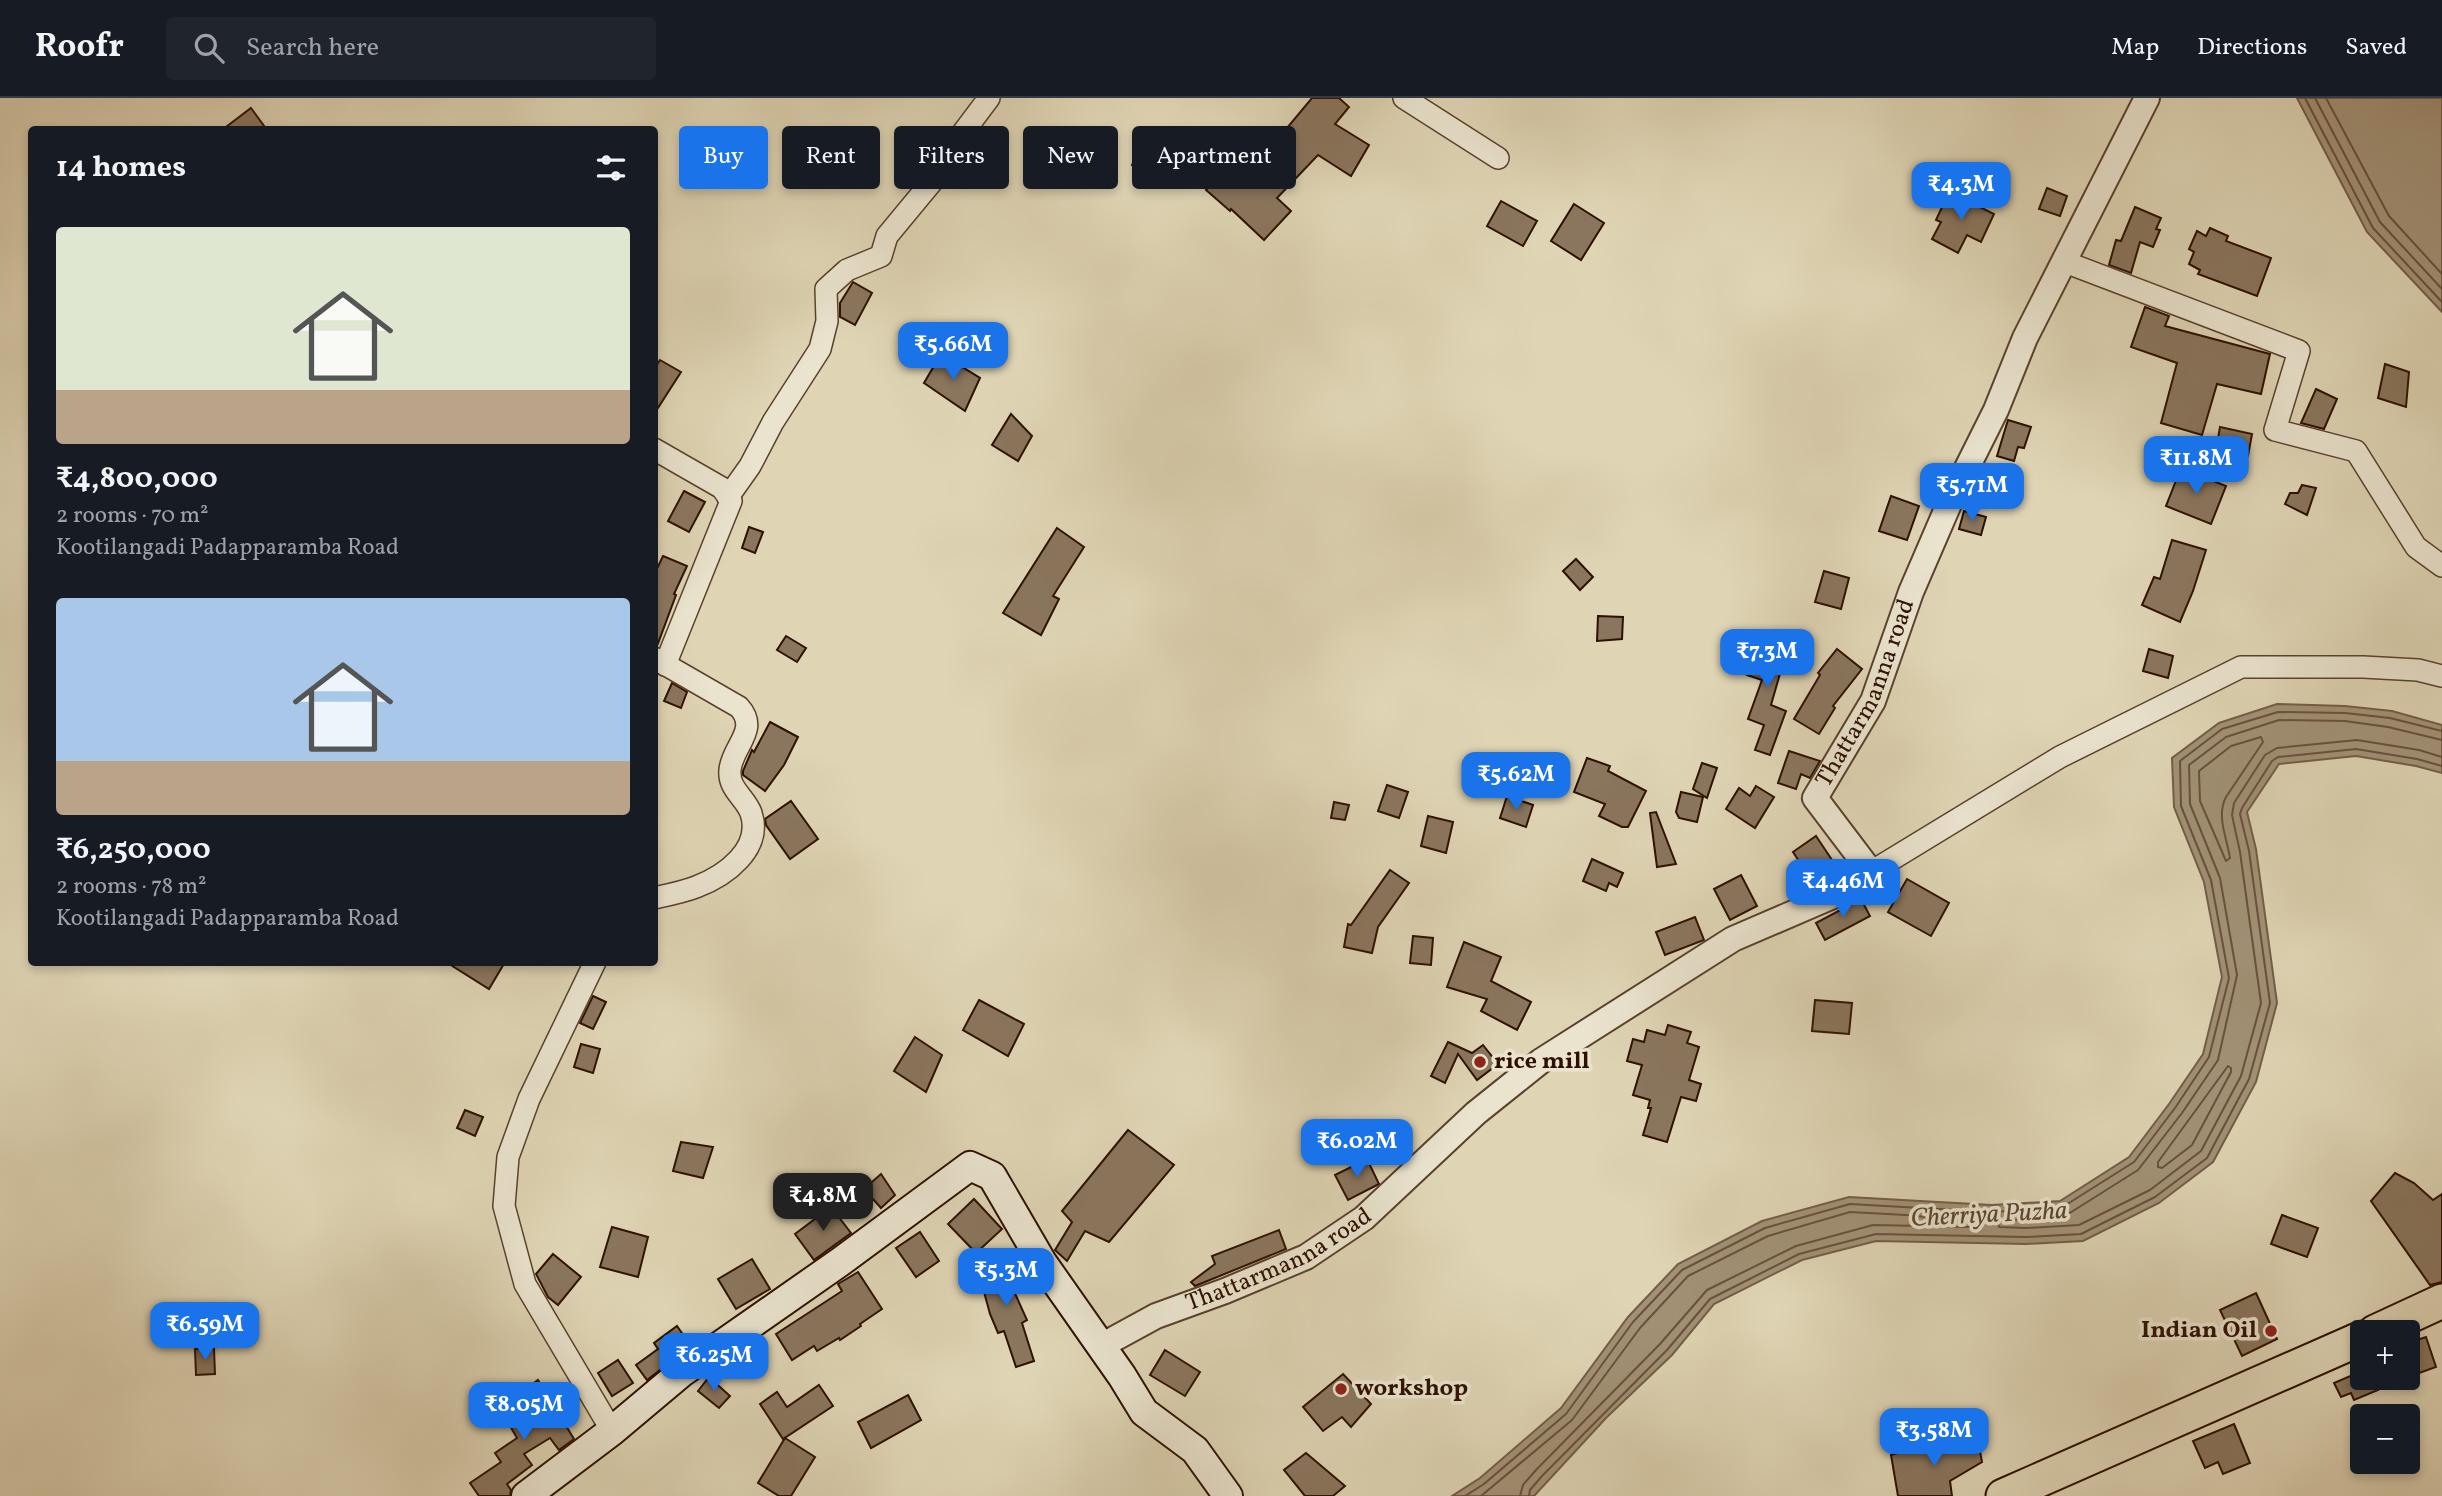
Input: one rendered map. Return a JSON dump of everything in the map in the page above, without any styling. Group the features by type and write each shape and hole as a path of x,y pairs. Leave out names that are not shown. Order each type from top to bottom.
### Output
{"highway":[{"path":"2401,1320 2442,1301"},
{"path":"2003,1496 2350,1343"}],"main road":[{"path":"526,1496 681,1373 840,1262 970,1166 992,1176 1042,1262 1144,1412 1195,1450 1228,1496"}],"street":[{"path":"728,497 750,466 773,422 820,349 827,321 825,289 847,270 881,256 887,236 935,178 950,150 989,98"},
{"path":"1405,98 1498,158"},
{"name":"Thattarmanna road","path":"1101,1346 1156,1316 1306,1257 1364,1218 1476,1113 1541,1061 1733,939 1840,893 1871,872 1815,797 1873,701 1911,592 1949,504 1996,410 2025,338 2147,98"},
{"path":"2065,262 2299,351 2275,430 2356,451 2416,547 2442,566"},
{"path":"658,451 722,488 732,501 660,661 739,707 746,715 748,728 732,761 730,774 732,785 751,812 752,829 750,845 729,870 696,887 658,897"},
{"path":"1871,872 2060,757 2241,667 2363,667 2418,670 2442,676"},
{"path":"593,966 529,1099 508,1157 504,1206 525,1284 612,1430"}],"water":[{"path":"2297,98 2442,98 2442,312 2367,232"},
{"name":"Cherriya Puzha","path":"2277,704 2345,706 2392,711 2442,725 2442,773 2356,756 2279,764 2247,812 2256,849 2277,1003 2256,1082 2213,1162 2159,1203 2083,1241 2026,1244 1876,1241 1802,1260 1714,1304 1672,1355 1606,1418 1534,1496 1452,1496 1480,1478 1561,1408 1628,1317 1678,1264 1762,1221 1849,1197 1992,1205 2060,1201 2129,1157 2203,1054 2222,977 2204,882 2174,807 2172,758 2219,723"}],"building":[{"path":"1312,98 1339,98 1349,107 1335,124 1369,145 1351,176 1318,155 1296,178 1296,126 1289,126"},
{"path":"251,108 264,126 227,126"},
{"path":"2047,188 2067,196 2060,216 2039,209"},
{"path":"1286,189 1277,198 1291,211 1264,240 1206,190"},
{"path":"1949,192 1994,214 1981,242 1967,235 1958,253 1932,239 1941,222 1936,220"},
{"path":"1501,201 1537,221 1523,246 1487,226"},
{"path":"1574,204 1604,223 1581,260 1551,241"},
{"path":"2135,207 2161,218 2156,229 2160,230 2153,247 2140,242 2131,273 2109,265 2116,240 2121,241"},
{"path":"2210,228 2228,236 2226,241 2271,258 2257,296 2198,274 2200,270 2189,264 2194,252 2189,249 2197,231 2206,236"},
{"path":"853,282 872,293 855,325 840,317 840,303"},
{"path":"2145,307 2169,316 2165,326 2270,354 2261,394 2217,384 2202,435 2161,423 2177,363 2131,347"},
{"path":"941,354 980,378 965,411 924,383"},
{"path":"660,360 681,372 658,408"},
{"path":"2385,364 2409,372 2406,407 2378,398"},
{"path":"2316,389 2337,399 2324,429 2301,423"},
{"path":"1011,414 1032,436 1018,461 992,445"},
{"path":"2008,420 2031,427 2024,448 2018,447 2014,461 1997,456"},
{"path":"2220,427 2252,434 2248,456 2216,450"},
{"path":"2181,468 2226,486 2211,524 2166,506"},
{"path":"2302,485 2316,488 2307,515 2285,504 2290,493 2298,493"},
{"path":"684,491 705,502 689,532 668,521"},
{"path":"1891,496 1919,506 1907,540 1879,531"},
{"path":"1964,511 1986,517 1981,535 1959,529"},
{"path":"749,527 763,532 755,553 742,548"},
{"path":"1057,528 1084,547 1053,596 1059,599 1041,635 1003,613"},
{"path":"2172,540 2206,550 2180,622 2142,605 2154,577 2160,579"},
{"path":"663,556 687,566 674,594 676,595 658,643 658,567"},
{"path":"1576,559 1593,577 1580,590 1563,571"},
{"path":"1824,571 1849,578 1841,609 1815,602"},
{"path":"1598,616 1623,617 1622,639 1597,641"},
{"path":"1759,633 1789,642 1771,705 1786,711 1770,755 1755,750 1764,725 1748,719 1762,680 1747,675"},
{"path":"786,636 806,648 797,662 777,650"},
{"path":"1837,649 1862,669 1833,706 1835,708 1819,734 1794,719 1820,675 1818,673"},
{"path":"2149,649 2173,656 2168,678 2143,671"},
{"path":"672,683 687,692 681,708 664,701"},
{"path":"770,722 798,737 784,765 765,791 743,775 743,771 752,750 754,752"},
{"path":"1789,751 1820,761 1810,778 1801,774 1796,789 1778,783"},
{"path":"1587,758 1610,766 1608,771 1646,791 1628,827 1622,827 1599,816 1605,804 1574,792"},
{"path":"1702,763 1717,768 1707,798 1693,789"},
{"path":"1387,785 1408,792 1399,818 1378,811"},
{"path":"1756,786 1774,797 1755,828 1726,809 1739,788 1750,796"},
{"path":"1681,792 1703,797 1697,822 1679,818 1676,812"},
{"path":"1507,796 1533,805 1526,827 1500,818"},
{"path":"791,801 818,839 790,859 766,825 765,819"},
{"path":"1334,802 1349,805 1345,820 1331,818"},
{"path":"1656,812 1676,864 1657,867 1650,813"},
{"path":"1428,816 1453,822 1446,853 1421,846"},
{"path":"1816,836 1832,860 1808,875 1793,852"},
{"path":"1592,859 1623,873 1617,887 1609,883 1606,891 1583,881"},
{"path":"1390,870 1409,883 1378,927 1372,953 1344,947 1348,924 1351,925"},
{"path":"1741,875 1757,906 1730,920 1714,889"},
{"path":"1907,879 1949,903 1931,936 1888,912"},
{"path":"1861,899 1870,916 1825,940 1816,923"},
{"path":"1695,917 1704,940 1665,955 1656,932"},
{"path":"1413,936 1433,938 1431,965 1410,963"},
{"path":"1464,942 1501,957 1491,981 1531,1002 1517,1030 1481,1011 1487,999 1447,987"},
{"path":"452,966 503,966 489,989"},
{"path":"593,996 606,1002 593,1029 580,1023"},
{"path":"979,1000 1024,1024 1008,1056 963,1030"},
{"path":"1815,1000 1852,1003 1849,1034 1812,1031"},
{"path":"1668,1025 1691,1032 1687,1043 1699,1047 1689,1080 1701,1084 1696,1101 1681,1097 1667,1142 1643,1135 1651,1108 1648,1108 1650,1100 1633,1095 1642,1065 1627,1061 1633,1039 1644,1042 1647,1030 1665,1035"},
{"path":"915,1037 942,1055 926,1092 894,1071"},
{"path":"1448,1042 1472,1053 1483,1045 1498,1064 1477,1080 1458,1054 1445,1083 1431,1076"},
{"path":"581,1044 600,1049 593,1073 574,1067"},
{"path":"465,1110 483,1117 475,1136 457,1128"},
{"path":"1128,1130 1174,1165 1109,1242 1085,1231 1067,1261 1055,1250 1072,1222 1062,1211"},
{"path":"681,1142 713,1147 703,1178 673,1171"},
{"path":"1367,1159 1379,1184 1348,1200 1335,1175"},
{"path":"2395,1173 2414,1183 2433,1200 2442,1194 2442,1282 2430,1285 2371,1201"},
{"path":"881,1174 895,1195 881,1208 864,1189"},
{"path":"974,1199 1002,1229 976,1253 948,1224"},
{"path":"831,1207 851,1233 814,1260 795,1234"},
{"path":"2282,1215 2318,1228 2307,1257 2271,1244"},
{"path":"612,1227 648,1237 638,1277 600,1267"},
{"path":"1279,1230 1286,1249 1195,1286 1191,1282 1215,1264 1212,1256"},
{"path":"920,1232 939,1261 916,1277 896,1248"},
{"path":"553,1254 581,1277 558,1305 548,1297 536,1274"},
{"path":"1006,1256 1016,1288 1013,1289 1027,1320 1022,1323 1034,1361 1016,1367 1004,1331 998,1333 990,1314 977,1266"},
{"path":"752,1259 770,1289 736,1309 718,1279"},
{"path":"858,1272 882,1309 840,1340 839,1338 817,1351 814,1346 792,1360 776,1334 842,1291 838,1284"},
{"path":"2256,1293 2277,1339 2242,1356 2220,1310"},
{"path":"677,1326 691,1346 647,1380 636,1365 658,1349 654,1343"},
{"path":"2426,1337 2436,1367 2420,1373 2420,1339"},
{"path":"195,1349 214,1349 215,1374 196,1375"},
{"path":"1165,1350 1200,1372 1185,1396 1150,1375"},
{"path":"618,1360 633,1383 612,1396 598,1373"},
{"name":"workshop","path":"1343,1374 1371,1404 1351,1427 1342,1417 1323,1431 1303,1407"},
{"path":"2350,1376 2350,1390 2378,1390 2354,1400 2351,1393 2341,1397 2334,1383"},
{"path":"709,1377 730,1396 719,1408 698,1391"},
{"path":"538,1380 574,1439 559,1450 550,1438 524,1454 532,1465 507,1484 511,1490 510,1496 479,1496 470,1483 501,1462 495,1453 517,1438 506,1419 529,1404 521,1392"},
{"path":"819,1385 833,1406 783,1439 760,1404 777,1392 787,1407"},
{"path":"908,1395 921,1420 871,1448 858,1422"},
{"path":"2234,1424 2250,1463 2223,1474 2218,1462 2205,1468 2193,1441"},
{"path":"1977,1435 1982,1462 1950,1481 1952,1496 1898,1496 1891,1455 1931,1442 1933,1451"},
{"path":"785,1438 815,1457 791,1496 779,1496 758,1483"},
{"path":"1306,1453 1345,1486 1333,1496 1305,1496 1284,1470"}],"place":[{"name":"rice mill","path":"1480,1062"},
{"name":"Indian Oil","path":"2271,1331"},
{"name":"workshop","path":"1341,1389"}]}
